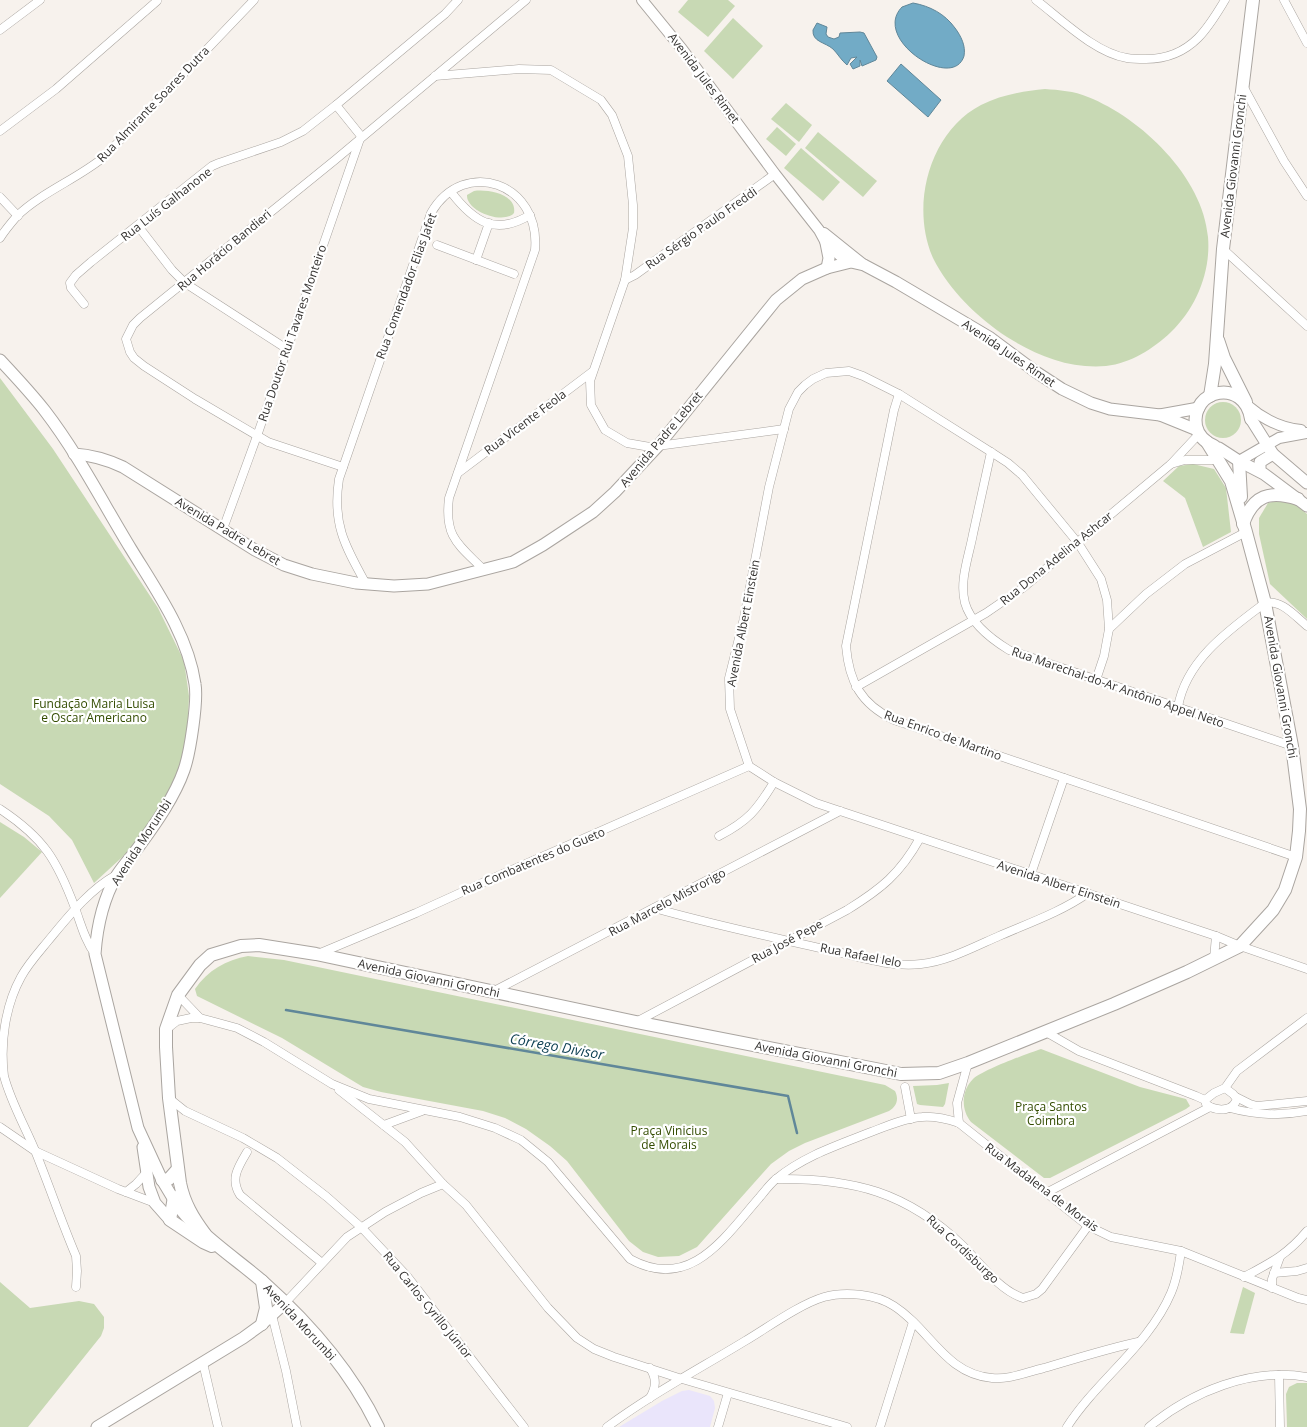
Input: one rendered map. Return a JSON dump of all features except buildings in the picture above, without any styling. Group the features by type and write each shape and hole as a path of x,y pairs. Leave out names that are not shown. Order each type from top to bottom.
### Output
{"main road":[{"name":"Avenida Giovanni Gronchi","path":"1210,396 1215,364 1223,249 1250,3"},
{"path":"826,243 829,258 827,268"},
{"name":"Avenida Padre Lebret","path":"74,454 91,455 123,467 255,550 284,565 312,574 366,584 394,586 428,584 513,562 593,512 616,492 658,446 776,300 802,279 827,268 847,262 864,265"},
{"name":"Avenida Jules Rimet","path":"864,265 989,337 1062,389 1091,403 1110,410 1160,415 1198,408"},
{"name":"Avenida Giovanni Gronchi","path":"1216,333 1224,358 1249,410"},
{"name":"Avenida Morumbi","path":"0,360 44,410 74,454 168,611 189,660 196,685 194,710 184,770 150,832 118,874 108,892 97,932 95,954 142,1137 148,1186 155,1203 170,1220 203,1242 226,1253"},
{"path":"1201,435 1196,419 1198,408 1210,396 1228,392 1240,398 1249,410 1270,450 1307,483"},
{"name":"Avenida Jules Rimet","path":"1160,415 1201,435"},
{"name":"Avenida Giovanni Gronchi","path":"205,1234 192,1217 186,1205 177,1170 168,1098 166,1029 178,995 200,965 211,955 225,950 241,946 259,945 316,954 636,1022 901,1074 939,1072 968,1063 1114,1004 1240,946 1273,910 1285,890 1296,857 1304,807 1265,603 1245,528 1231,481 1218,454 1201,435"},
{"path":"1260,471 1260,462 1270,450"},
{"path":"1218,454 1260,471 1303,503"},
{"path":"85,473 86,463 91,455"},
{"name":"Avenida Giovanni Gronchi","path":"1239,461 1245,528"},
{"path":"1245,528 1247,512 1252,505 1265,496 1280,495 1303,503"},
{"name":"Avenida Morumbi","path":"142,1137 162,1180 183,1213 226,1253 262,1281 319,1338 350,1376 369,1407 378,1427"},
{"name":"Avenida Giovanni Gronchi","path":"170,1220 174,1200 173,1187 177,1170"},
{"path":"162,1180 168,1179 177,1170"},
{"path":"262,1281 267,1320"},
{"path":"97,1427 243,1338 267,1320 285,1303"}],"street":[{"path":"0,30 40,0"},
{"name":"Rua Almirante Soares Dutra","path":"0,238 18,216 36,201 104,157 254,0"},
{"name":"Rua Luís Galhanone","path":"84,304 70,286 72,279 212,166 289,138 313,123 445,14 458,0"},
{"name":"Rua Horácio Bandieri","path":"343,467 268,442 257,436 144,366 134,358 126,339 133,325 526,0"},
{"name":"Avenida Jules Rimet","path":"642,0 682,49 819,230 826,243 847,262"},
{"path":"1036,0 1096,45 1112,54 1126,58 1142,59 1158,59 1185,49 1206,28 1224,2 1231,0"},
{"path":"1284,0 1307,43"},
{"path":"0,131 62,84 157,1"},
{"path":"434,76 519,69 551,70 601,100 612,115 628,156 631,170 632,228 625,280 592,372 591,405 605,430 627,443 639,446 658,446 784,429"},
{"path":"1242,85 1284,161 1307,196"},
{"path":"336,105 361,136"},
{"name":"Rua Doutor Rui Tavares Monteiro","path":"222,529 257,436 361,136"},
{"name":"Rua Sérgio Paulo Freddi","path":"625,280 635,275 775,174"},
{"name":"Rua Comendador Elias Jafet","path":"366,584 348,551 339,525 337,495 343,467 431,213 451,192 459,187 480,182 494,184 516,195 530,216 536,236 534,250 449,498 449,528 457,543 484,570"},
{"path":"451,192 471,215 488,223 504,226 530,216"},
{"path":"0,197 18,216"},
{"path":"476,260 488,223"},
{"path":"138,226 172,270 185,283 287,349"},
{"name":"Avenida Jules Rimet","path":"819,230 864,265"},
{"path":"436,245 514,274"},
{"path":"1223,249 1307,326"},
{"name":"Avenida Albert Einstein","path":"1096,680 1104,656 1109,629 1107,600 1101,579 1078,543 1022,476 1008,463 899,394 863,376 849,371 826,373 813,379 798,392 789,409 768,495 730,678 730,709 750,766 774,782 816,803 1216,936 1307,969"},
{"name":"Rua Vicente Feola","path":"458,472 592,372"},
{"name":"Rua Enrico de Martino","path":"899,394 894,410 846,646 848,662 856,687 867,702 880,713 894,720 1296,857"},
{"path":"1249,410 1269,421 1307,432"},
{"path":"1239,461 1270,450 1279,438 1307,432"},
{"name":"Rua Dona Adelina Ashcar","path":"856,687 974,620 1024,587 1171,464 1201,435"},
{"name":"Rua Marechal-do-Ar Antônio Appel Neto","path":"991,452 964,580 965,603 982,630 1009,650 1292,746"},
{"path":"1171,464 1218,454"},
{"path":"1109,629 1139,600 1176,570 1230,542 1245,528"},
{"path":"1178,707 1185,683 1194,667 1225,636 1265,603 1272,601 1281,605 1307,626"},
{"name":"Rua Combatentes do Gueto","path":"316,954 416,913 750,766"},
{"path":"1031,874 1064,778"},
{"path":"719,836 748,818 760,806 774,782"},
{"path":"0,809 34,835 46,848 57,867 86,938 95,954"},
{"name":"Rua Marcelo Mistrorigo","path":"494,991 840,811"},
{"name":"Rua José Pepe","path":"636,1022 847,910 876,892 898,872 909,858 920,838"},
{"path":"76,1287 76,1256 4,1075 1,1052 3,1029 12,995 21,976 31,962 75,909 105,881 118,874"},
{"name":"Rua Rafael Ielo","path":"654,908 873,960 898,964 920,964 942,960 1064,908 1088,894"},
{"path":"1214,959 1216,936"},
{"path":"178,995 200,1018"},
{"path":"166,1029 183,1019 200,1018 237,1028 264,1042 332,1084 405,1142 443,1184 466,1205 548,1308 577,1338 594,1349 682,1379 832,1425 847,1427"},
{"path":"1205,1100 1214,1092 1225,1088 1237,1071 1307,1018"},
{"path":"1046,1032 1079,1051 1205,1100 1210,1107 1220,1110 1234,1102 1257,1106 1307,1101"},
{"path":"332,1084 369,1099 460,1117 495,1128 521,1140 548,1162 630,1259 640,1265 673,1269 692,1264 704,1257 720,1242 775,1180 819,1153 888,1125 911,1119 921,1117 937,1118 959,1123 957,1103 968,1063"},
{"path":"904,1087 911,1119"},
{"path":"1225,1088 1234,1102 1250,1112 1281,1114 1307,1111"},
{"name":"Rua Carlos Cyrillo Júnior","path":"168,1098 185,1111 243,1138 277,1158 319,1190 362,1228 407,1276 524,1427"},
{"path":"1046,1193 1210,1107"},
{"path":"384,1125 424,1110"},
{"name":"Rua Madalena de Morais","path":"959,1123 1088,1226 1111,1237 1181,1251 1272,1288 1307,1300"},
{"path":"0,1127 35,1151 155,1203"},
{"path":"247,1152 237,1168 234,1181 240,1194 322,1263"},
{"path":"126,1192 147,1172"},
{"name":"Rua Cordisburgo","path":"775,1180 826,1180 855,1184 892,1196 940,1224 1007,1290 1023,1298 1036,1294 1042,1289 1088,1226"},
{"path":"285,1303 347,1237 385,1212 443,1184"},
{"path":"1244,1277 1274,1262 1307,1231"},
{"path":"1067,1427 1085,1402 1138,1342 1162,1311 1171,1294 1181,1251"},
{"path":"1272,1288 1274,1273 1280,1257"},
{"path":"1274,1273 1307,1268"},
{"path":"607,1427 649,1399 780,1320 812,1302 825,1297 843,1294 866,1296 893,1305 913,1322 934,1346 953,1363 971,1373 993,1379 1018,1375 1138,1342"},
{"path":"267,1320 286,1371 296,1427"},
{"path":"880,1427 913,1322"},
{"path":"202,1363 218,1427"},
{"path":"701,1384 701,1376 707,1364"},
{"path":"649,1399 654,1390 656,1380 650,1368"},
{"path":"1278,1375 1280,1427"},
{"path":"1149,1427 1176,1408 1217,1388 1246,1378 1278,1375 1307,1377"},
{"path":"718,1427 728,1393"}],"shaded area":[{"path":"689,1390 710,1396 714,1401 715,1408 710,1427 619,1427 662,1401 682,1391"}],"green space":[{"path":"688,0 728,0 735,6 708,37 678,12"},
{"path":"733,18 763,46 733,79 704,51"},
{"path":"1045,89 1061,90 1083,95 1128,119 1166,152 1182,172 1195,193 1204,215 1208,237 1207,263 1200,289 1194,301 1188,312 1171,332 1149,349 1124,362 1106,366 1067,363 1030,350 1007,337 975,312 947,281 933,258 926,238 923,216 924,194 929,172 937,152 948,133 963,117 981,105 1012,94"},
{"path":"786,103 812,125 799,142 771,119"},
{"path":"777,127 796,144 786,156 766,139"},
{"path":"818,132 877,181 863,197 805,148"},
{"path":"801,148 840,182 823,201 784,168"},
{"path":"474,191 494,192 506,197 514,207 514,213 502,218 479,211 468,201 467,195"},
{"name":"Fundação Maria Luisa e Oscar Americano","path":"0,378 53,449 158,608 184,661 189,696 187,744 176,784 131,849 94,883 72,840 49,816 0,784"},
{"path":"1223,402 1230,403 1236,407 1240,413 1240,427 1236,433 1230,437 1223,438 1216,437 1210,433 1206,427 1205,420 1206,413 1210,407 1216,403"},
{"path":"1193,464 1214,469 1226,488 1231,532 1203,547 1185,498 1163,481 1179,466"},
{"path":"1284,499 1296,505 1307,514 1307,619 1270,584 1259,534 1259,518 1268,503"},
{"path":"0,822 24,837 42,852 0,898"},
{"name":"Praça Vinicius de Morais","path":"248,956 284,960 885,1085 895,1091 896,1102 889,1111 789,1151 771,1164 697,1247 679,1256 658,1257 643,1252 629,1241 567,1161 526,1129 505,1118 483,1111 363,1087 282,1038 197,996 195,989 212,971 232,960"},
{"name":"Praça Santos Coimbra","path":"1041,1049 1140,1087 1186,1099 1190,1106 1050,1178 1044,1178 971,1122 964,1106 966,1089 978,1075 1005,1062"},
{"path":"949,1083 943,1107 917,1104 913,1086"},
{"path":"0,1282 30,1308 79,1301 94,1304 104,1317 104,1328 101,1336 28,1427 0,1427"},
{"path":"1243,1287 1255,1293 1244,1334 1230,1333"},
{"path":"1297,1383 1307,1383 1307,1427 1287,1427 1286,1394 1289,1387"}],"water":[{"path":"913,3 937,11 957,31 962,41 964,56 957,66 945,68 931,65 917,57 905,46 897,33 895,20 902,7"},
{"path":"817,23 827,27 826,34 834,39 839,37 840,33 864,33 877,57 876,60 862,66 860,60 860,66 853,69 850,64 857,57 851,58 847,65 833,49 815,37 813,30"},
{"path":"901,64 941,100 928,117 887,81"}],"waterway":[{"name":"Córrego Divisor","path":"286,1010 788,1096 797,1133"}]}
